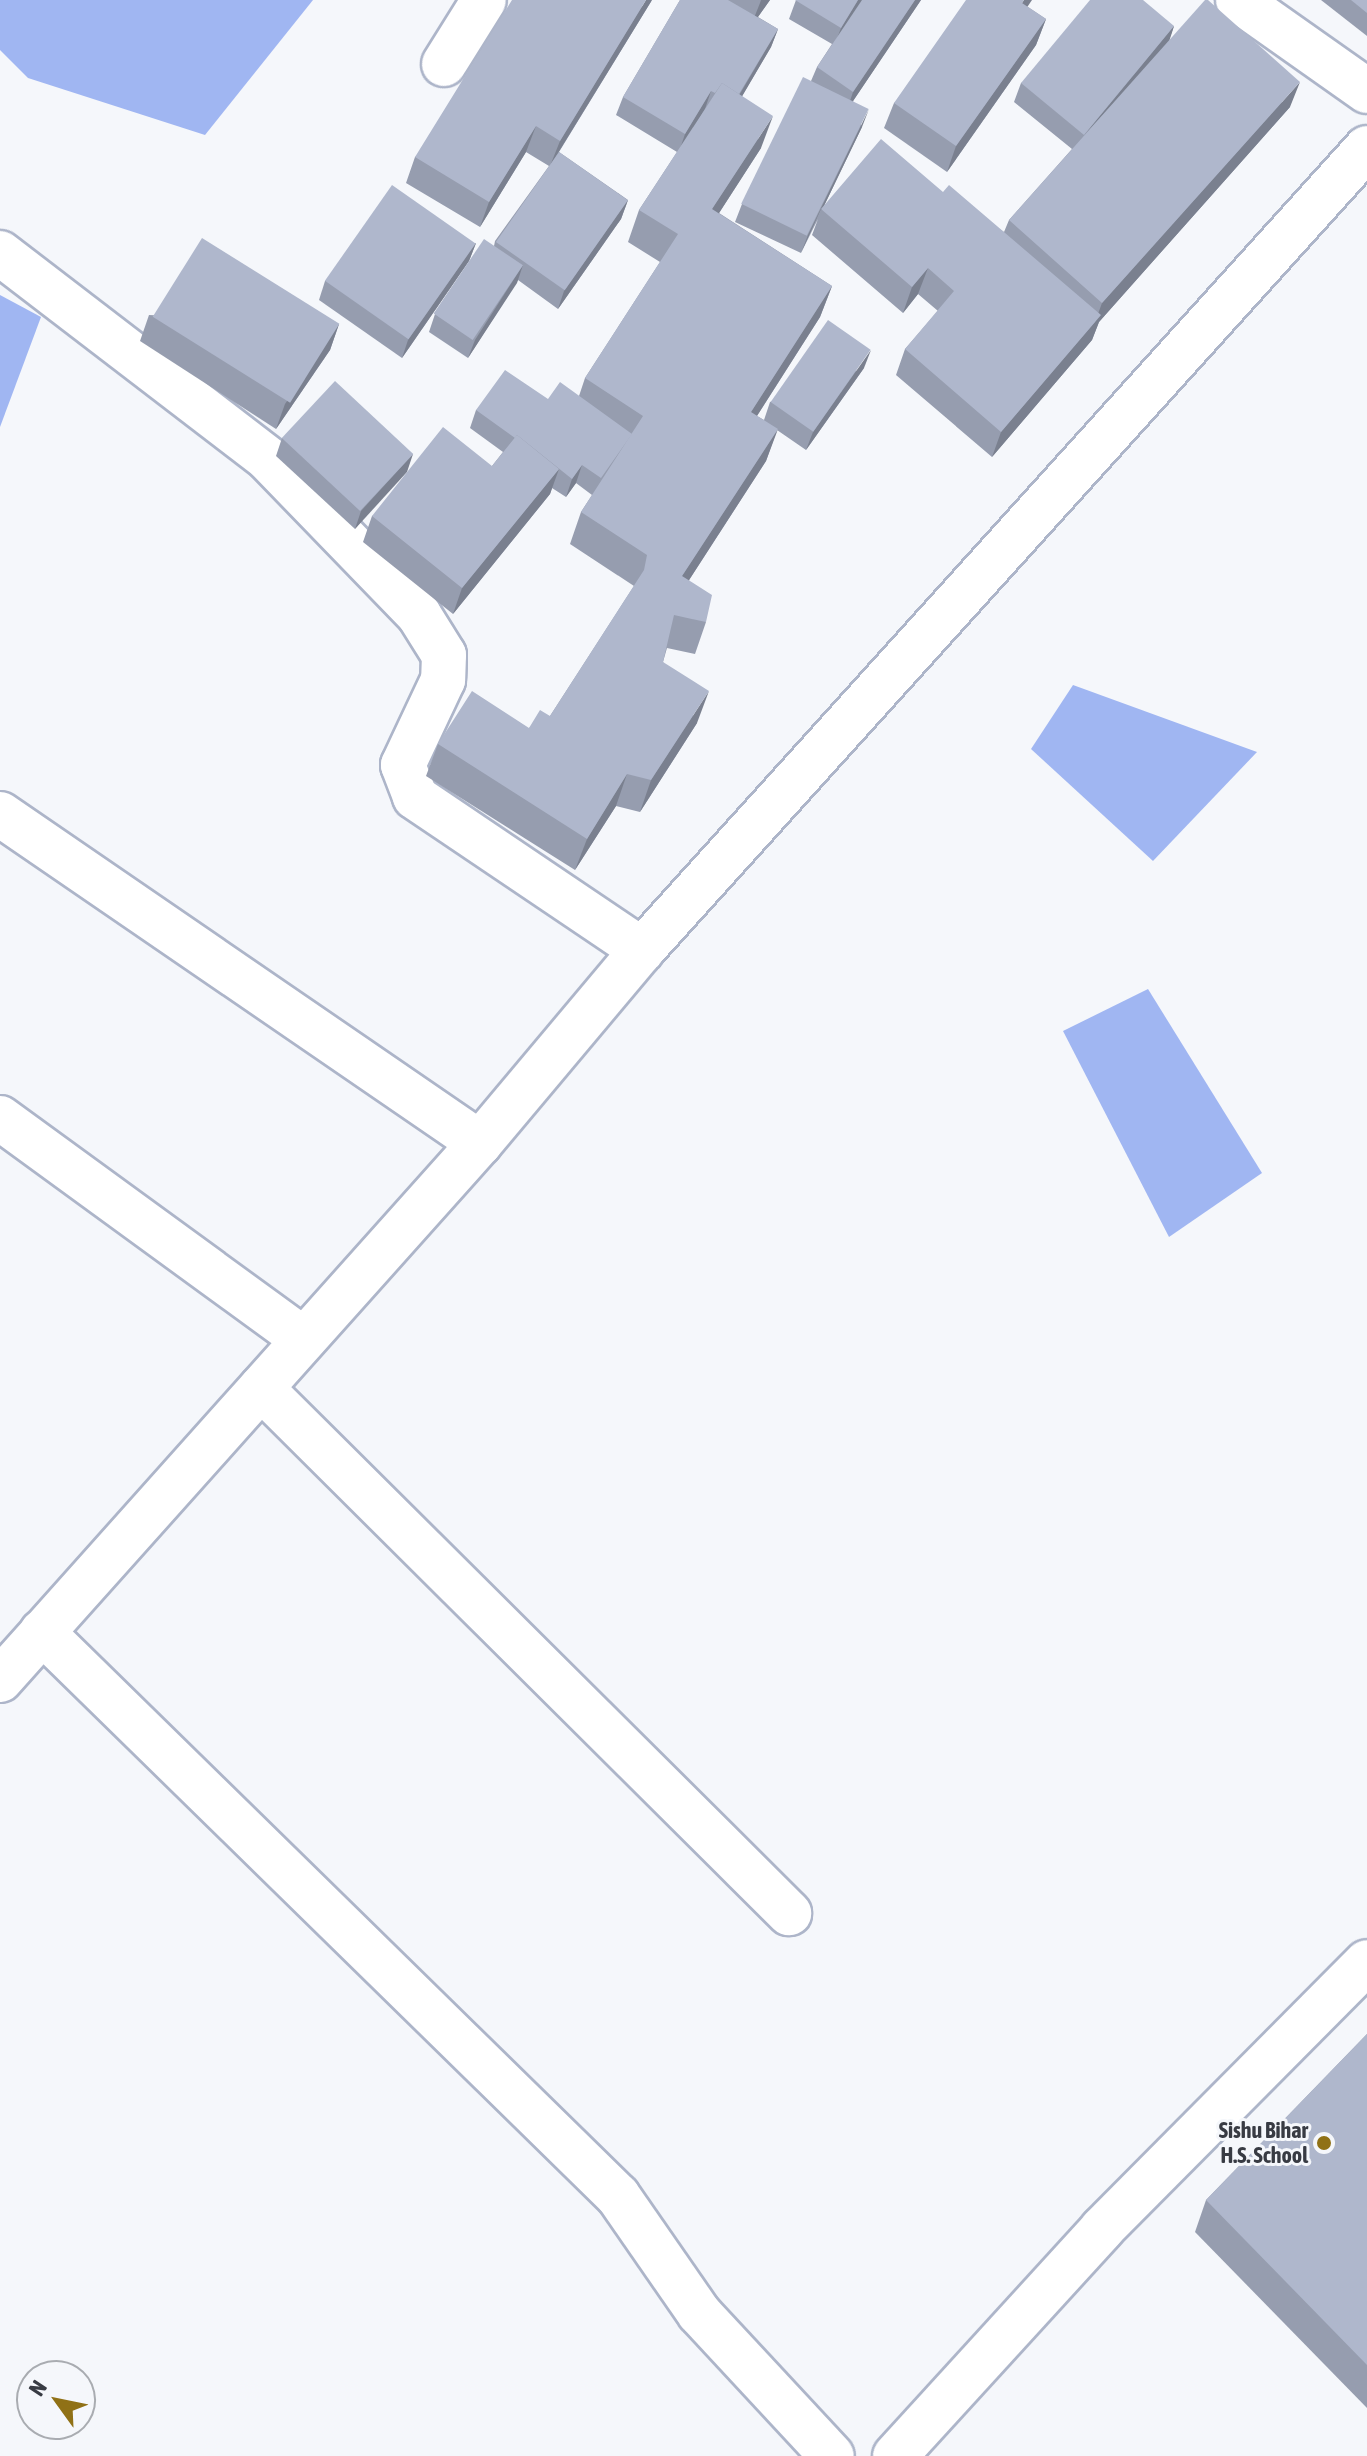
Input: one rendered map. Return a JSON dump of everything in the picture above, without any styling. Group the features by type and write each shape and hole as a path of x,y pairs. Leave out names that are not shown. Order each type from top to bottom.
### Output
{"street":[{"path":"444,64 484,0"},
{"path":"1238,0 1367,91"},
{"path":"0,1680 480,1143 642,950 1367,148"},
{"path":"0,253 268,459 419,615 444,655 443,680 403,765 415,797 642,950"},
{"path":"0,814 480,1143"},
{"path":"0,1118 304,1340"},
{"path":"261,1388 789,1913"},
{"path":"42,1632 618,2196 699,2313 832,2456"},
{"path":"895,2456 1102,2229 1367,1962"}],"water":[{"path":"0,0 313,0 205,135 28,78 0,50"},
{"path":"0,295 41,317 0,427"},
{"path":"1073,685 1257,752 1153,861 1031,749"},
{"path":"1148,989 1262,1173 1169,1237 1063,1031"}],"building":[{"path":"512,0 646,0 560,141 536,126 489,202 415,157"},
{"path":"680,0 728,0 778,29 739,94 722,83 715,93 711,91 685,134 623,97"},
{"path":"795,0 858,0 841,28"},
{"path":"862,0 915,0 853,92 817,67"},
{"path":"966,0 1024,0 1022,3 1046,19 956,146 894,103"},
{"path":"1090,0 1143,0 1174,26 1084,135 1021,83"},
{"path":"1205,0 1300,82 1102,303 1009,220"},
{"path":"1351,0 1367,0 1367,13"},
{"path":"803,77 869,109 807,236 741,204"},
{"path":"722,83 773,116 712,209 832,286 751,412 778,429 682,576 712,595 706,622 674,615 663,662 709,691 651,780 627,774 587,839 438,744 472,691 529,728 540,710 550,716 644,570 647,555 581,512 643,416 585,378 678,234 639,210"},
{"path":"881,139 943,192 949,185 1101,315 1001,432 905,349 954,291 928,268 912,287 821,209"},
{"path":"559,152 628,200 565,290 496,242"},
{"path":"392,185 476,244 408,339 325,281"},
{"path":"202,238 339,324 290,403 153,317"},
{"path":"484,239 523,265 473,340 434,314"},
{"path":"828,320 871,350 813,432 771,402"},
{"path":"505,370 548,399 560,382 632,434 601,478 582,465 572,479 517,435 515,438 476,410"},
{"path":"335,381 413,454 360,511 282,438"},
{"path":"443,427 492,466 517,435 559,469 462,588 372,516"},
{"name":"Sishu Bihar H.S. School","path":"1367,2034 1367,2365 1206,2200"}],"place":[{"name":"Sishu Bihar H.S. School","path":"1324,2143"}]}
